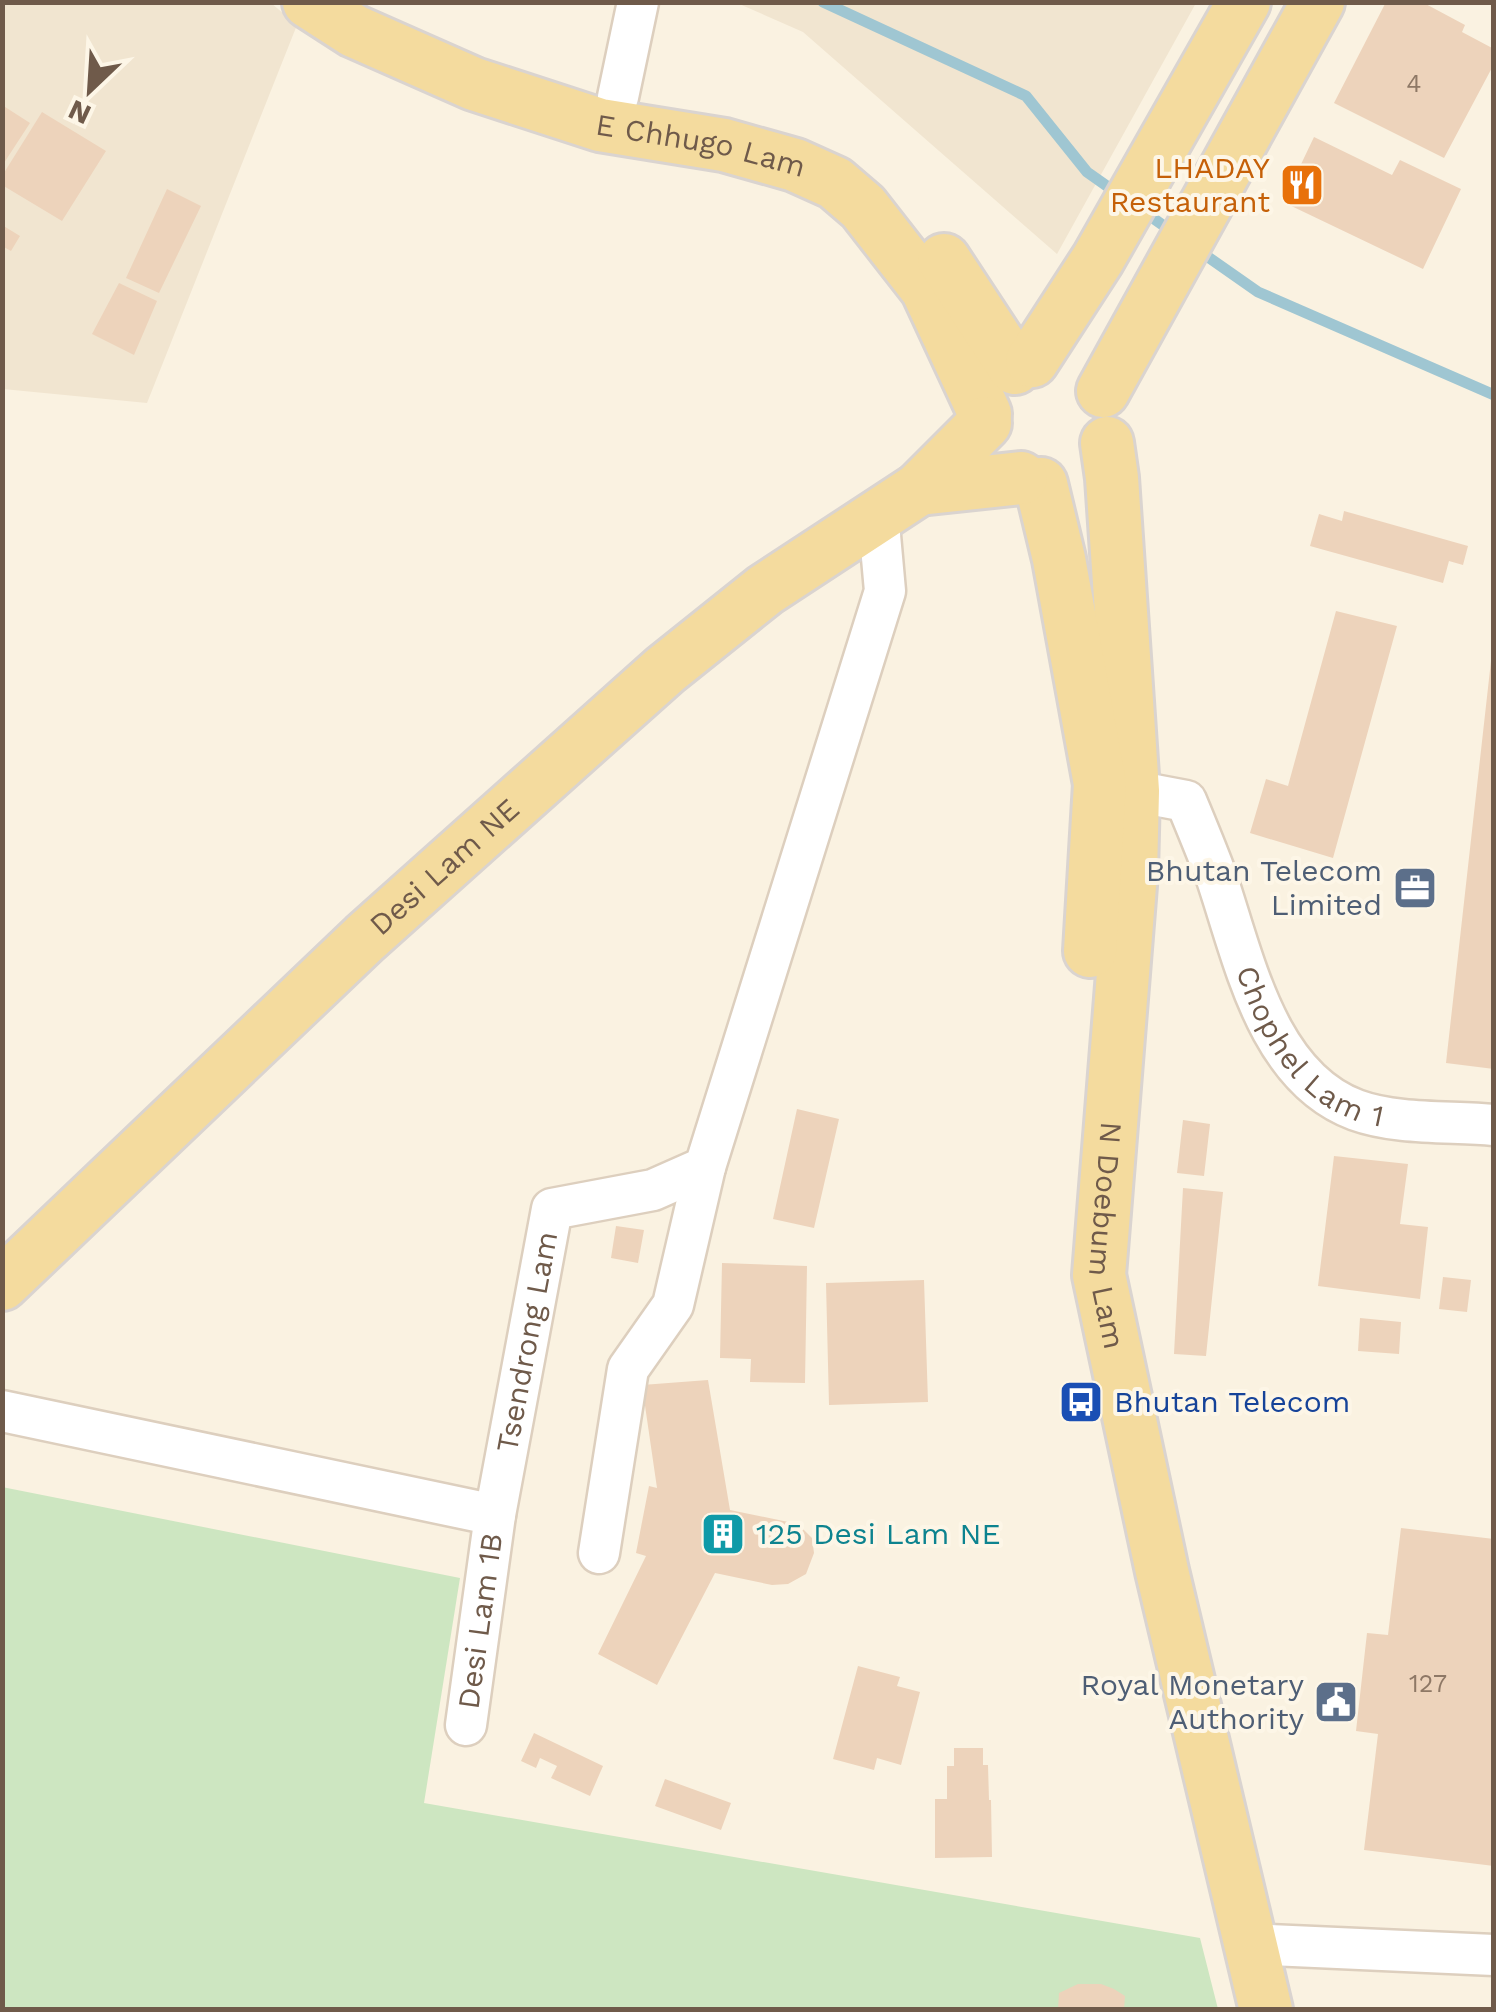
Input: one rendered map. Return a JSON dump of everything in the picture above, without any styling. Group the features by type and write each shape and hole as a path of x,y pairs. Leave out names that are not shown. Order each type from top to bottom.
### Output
{"main road":[{"name":"E Chhugo Lam","path":"310,2 354,30 474,84 600,126 724,146 794,165 836,183 863,207 926,290 985,418"},
{"name":"E Chhugo Lam","path":"371,2 491,56 618,97 742,117 812,137 853,154 881,179 1023,364"},
{"path":"1031,481 1007,469 996,456 985,418 990,396 1000,380 1023,364 1073,297 1157,160 1244,2"},
{"path":"1103,391 1318,2"},
{"path":"898,501 1031,481 1074,479 1100,458 1111,426 1103,391 1080,367 1064,361 1023,364"},
{"name":"Desi Lam NE","path":"2,1284 365,938 664,670 765,590 898,501 985,418"},
{"name":"N Doebum Lam","path":"1107,443 1133,790 1132,874 1099,1275 1162,1572 1266,2010"},
{"name":"N Doebum Lam","path":"1031,481 1059,559 1100,784 1069,1289 1235,2010"}],"street":[{"path":"618,97 638,2"},
{"path":"599,1552 628,1369 674,1305 705,1167 884,591 898,501"},
{"name":"Chophel Lam 1","path":"1133,790 1186,801 1254,990 1279,1042 1305,1077 1342,1104 1376,1115 1494,1126"},
{"name":"Tsendrong Lam","path":"495,1515 552,1208 653,1190 705,1167"},
{"path":"2,1410 495,1515"},
{"name":"Desi Lam 1B","path":"466,1725 495,1515"},
{"path":"1249,1944 1494,1955"}],"shaded area":[{"path":"2,3 271,3 297,25 147,403 3,389"},
{"path":"737,3 1196,3 1057,254 803,32"}],"green space":[{"path":"2,1487 460,1578 424,1803 1200,1938 1218,2009 3,2009"}],"building":[{"path":"1386,2 1422,2 1465,25 1462,32 1494,49 1494,64 1444,158 1334,103"},
{"path":"2,105 30,123 2,166"},
{"path":"42,112 106,151 62,221 2,185 2,176"},
{"path":"1314,137 1392,175 1400,160 1461,189 1423,269 1283,202"},
{"path":"167,189 201,206 159,293 126,278"},
{"path":"2,225 20,236 11,251 2,246"},
{"path":"119,283 157,301 134,355 92,334"},
{"path":"1344,511 1468,546 1463,565 1449,561 1443,583 1310,546 1319,514 1342,521"},
{"path":"1336,611 1397,626 1333,858 1250,833 1266,779 1288,786"},
{"path":"1491,661 1494,662 1494,1069 1446,1063"},
{"path":"797,1109 839,1119 814,1228 773,1219"},
{"path":"1183,1120 1210,1124 1204,1176 1177,1173"},
{"path":"1334,1156 1408,1164 1400,1224 1428,1227 1420,1299 1318,1286"},
{"path":"1183,1188 1223,1192 1206,1356 1174,1354"},
{"path":"616,1226 644,1230 638,1263 611,1258"},
{"path":"722,1263 807,1266 805,1383 750,1382 751,1359 720,1358"},
{"path":"1443,1277 1471,1280 1467,1312 1439,1309"},
{"path":"924,1280 928,1402 829,1405 826,1283"},
{"path":"1360,1318 1401,1322 1399,1354 1358,1351"},
{"name":"125 Desi Lam NE","path":"708,1380 730,1510 798,1524 812,1538 814,1553 806,1574 788,1584 772,1585 715,1573 657,1685 598,1654 646,1556 636,1553 649,1486 657,1488 642,1385"},
{"path":"1401,1528 1494,1539 1494,1866 1364,1850 1378,1734 1356,1731 1367,1633 1388,1635"},
{"path":"858,1666 900,1677 897,1686 920,1692 901,1765 877,1758 874,1770 833,1759"},
{"path":"534,1733 603,1766 590,1796 551,1778 557,1766 540,1758 536,1768 521,1761"},
{"path":"954,1748 983,1748 991,1800 992,1857 935,1858 935,1799 947,1799 947,1766 954,1766"},
{"path":"665,1779 731,1803 721,1830 655,1806"},
{"path":"1078,1984 1101,1984 1114,1989 1125,1996 1124,2010 1058,2010 1059,1993"}],"waterway":[{"path":"823,2 1026,96 1087,172 1121,196"},
{"path":"1140,209 1174,233"},
{"path":"1198,250 1258,292 1494,395"}],"place":[{"name":"LHADAY Restaurant","path":"1302,185"},
{"name":"Bhutan Telecom Limited","path":"1415,888"},
{"name":"Bhutan Telecom","path":"1081,1402"},
{"name":"125 Desi Lam NE","path":"723,1534"},
{"name":"Royal Monetary Authority","path":"1336,1702"}]}
